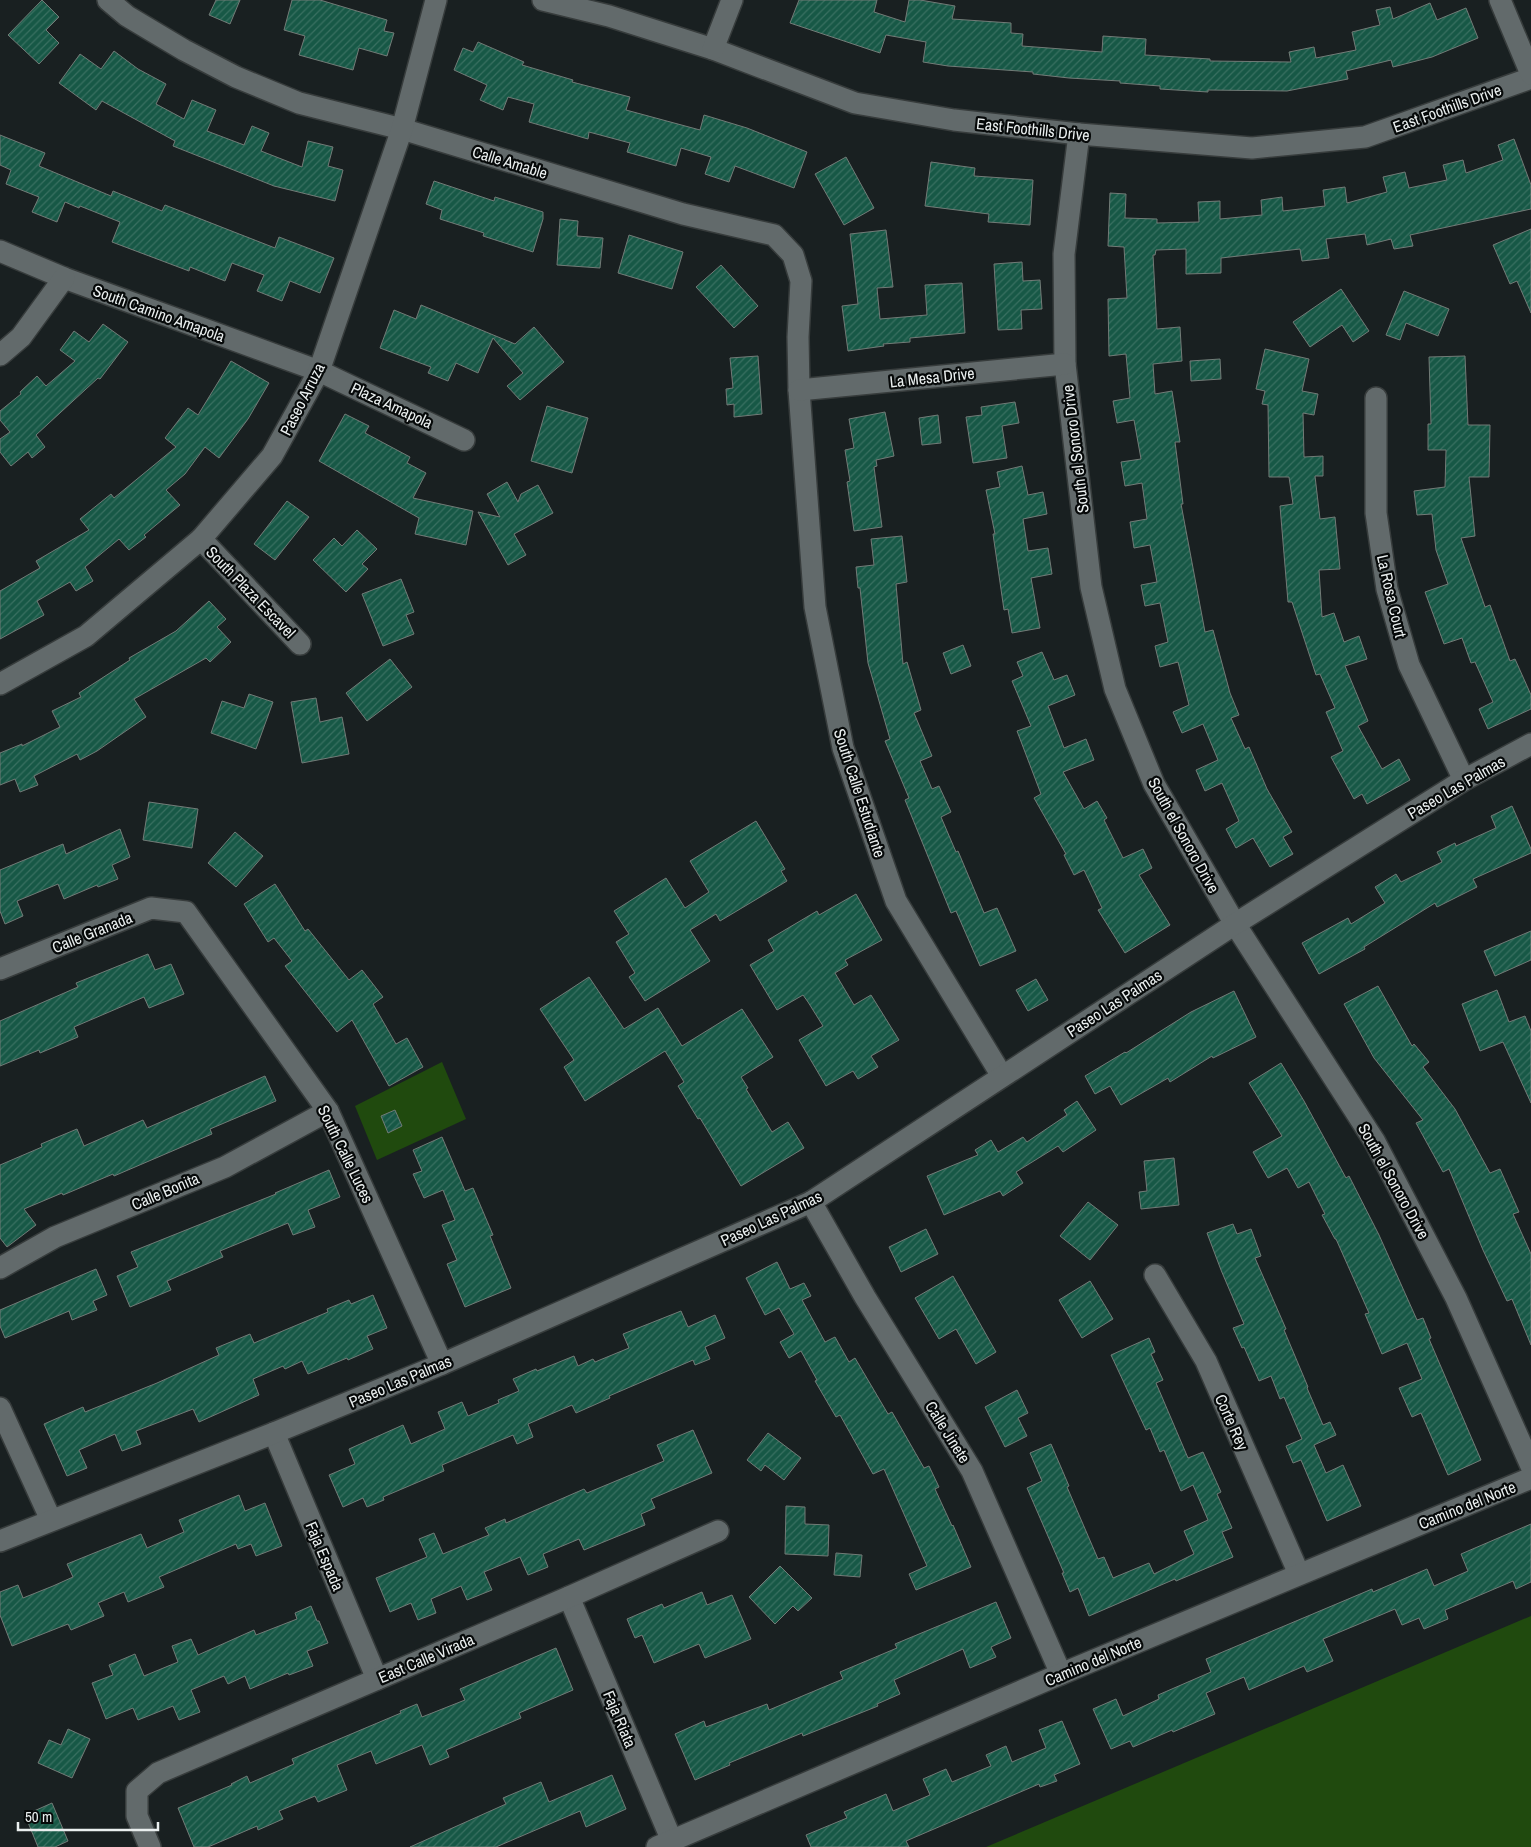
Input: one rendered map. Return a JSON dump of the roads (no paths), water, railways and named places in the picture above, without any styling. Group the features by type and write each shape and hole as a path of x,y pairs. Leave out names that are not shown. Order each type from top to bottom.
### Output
{"street":[{"name":"Calle Amable","path":"108,0 127,16 176,46 236,77 299,103 402,129 683,214 774,235 793,255 801,281 798,337 799,390"},
{"name":"Paseo Arruza","path":"0,684 86,636 201,539 272,456 319,371 402,129 436,0"},
{"name":"East Foothills Drive","path":"543,0 609,16 713,49 855,103 954,120 1079,134 1252,148 1365,137 1531,76"},
{"path":"713,49 732,0"},
{"path":"1500,0 1531,76"},
{"name":"South el Sonoro Drive","path":"1079,134 1064,254 1065,364 1091,587 1115,689 1154,784 1235,924 1375,1142 1456,1298 1531,1466"},
{"name":"South Camino Amapola","path":"0,251 64,278 319,371"},
{"path":"0,355 21,337 64,278"},
{"name":"La Mesa Drive","path":"799,390 1065,364"},
{"name":"Plaza Amapola","path":"319,371 464,440"},
{"name":"South Calle Estudiante","path":"799,390 815,607 843,748 896,901 1002,1076"},
{"name":"La Rosa Court","path":"1376,398 1376,513 1387,589 1409,665 1464,780"},
{"name":"South Plaza Escavel","path":"201,539 300,644"},
{"name":"Paseo Las Palmas","path":"0,1541 274,1433 442,1364 810,1202 1235,924 1464,780 1531,744"},
{"name":"Calle Granada","path":"0,969 151,908 186,912"},
{"name":"South Calle Luces","path":"186,912 328,1111 442,1364"},
{"name":"Calle Bonita","path":"0,1268 55,1237 225,1167 328,1111"},
{"name":"Calle Jinete","path":"810,1202 865,1296 972,1470 1061,1674"},
{"name":"Corte Rey","path":"1155,1275 1206,1361 1299,1574"},
{"path":"0,1408 50,1520"},
{"name":"Faja Espada","path":"274,1433 377,1679"},
{"name":"Camino del Norte","path":"664,1844 1061,1674 1531,1478"},
{"name":"East Calle Virada","path":"150,1847 137,1816 137,1791 158,1773 718,1532"},
{"name":"Faja Riata","path":"569,1597 664,1844"}]}
